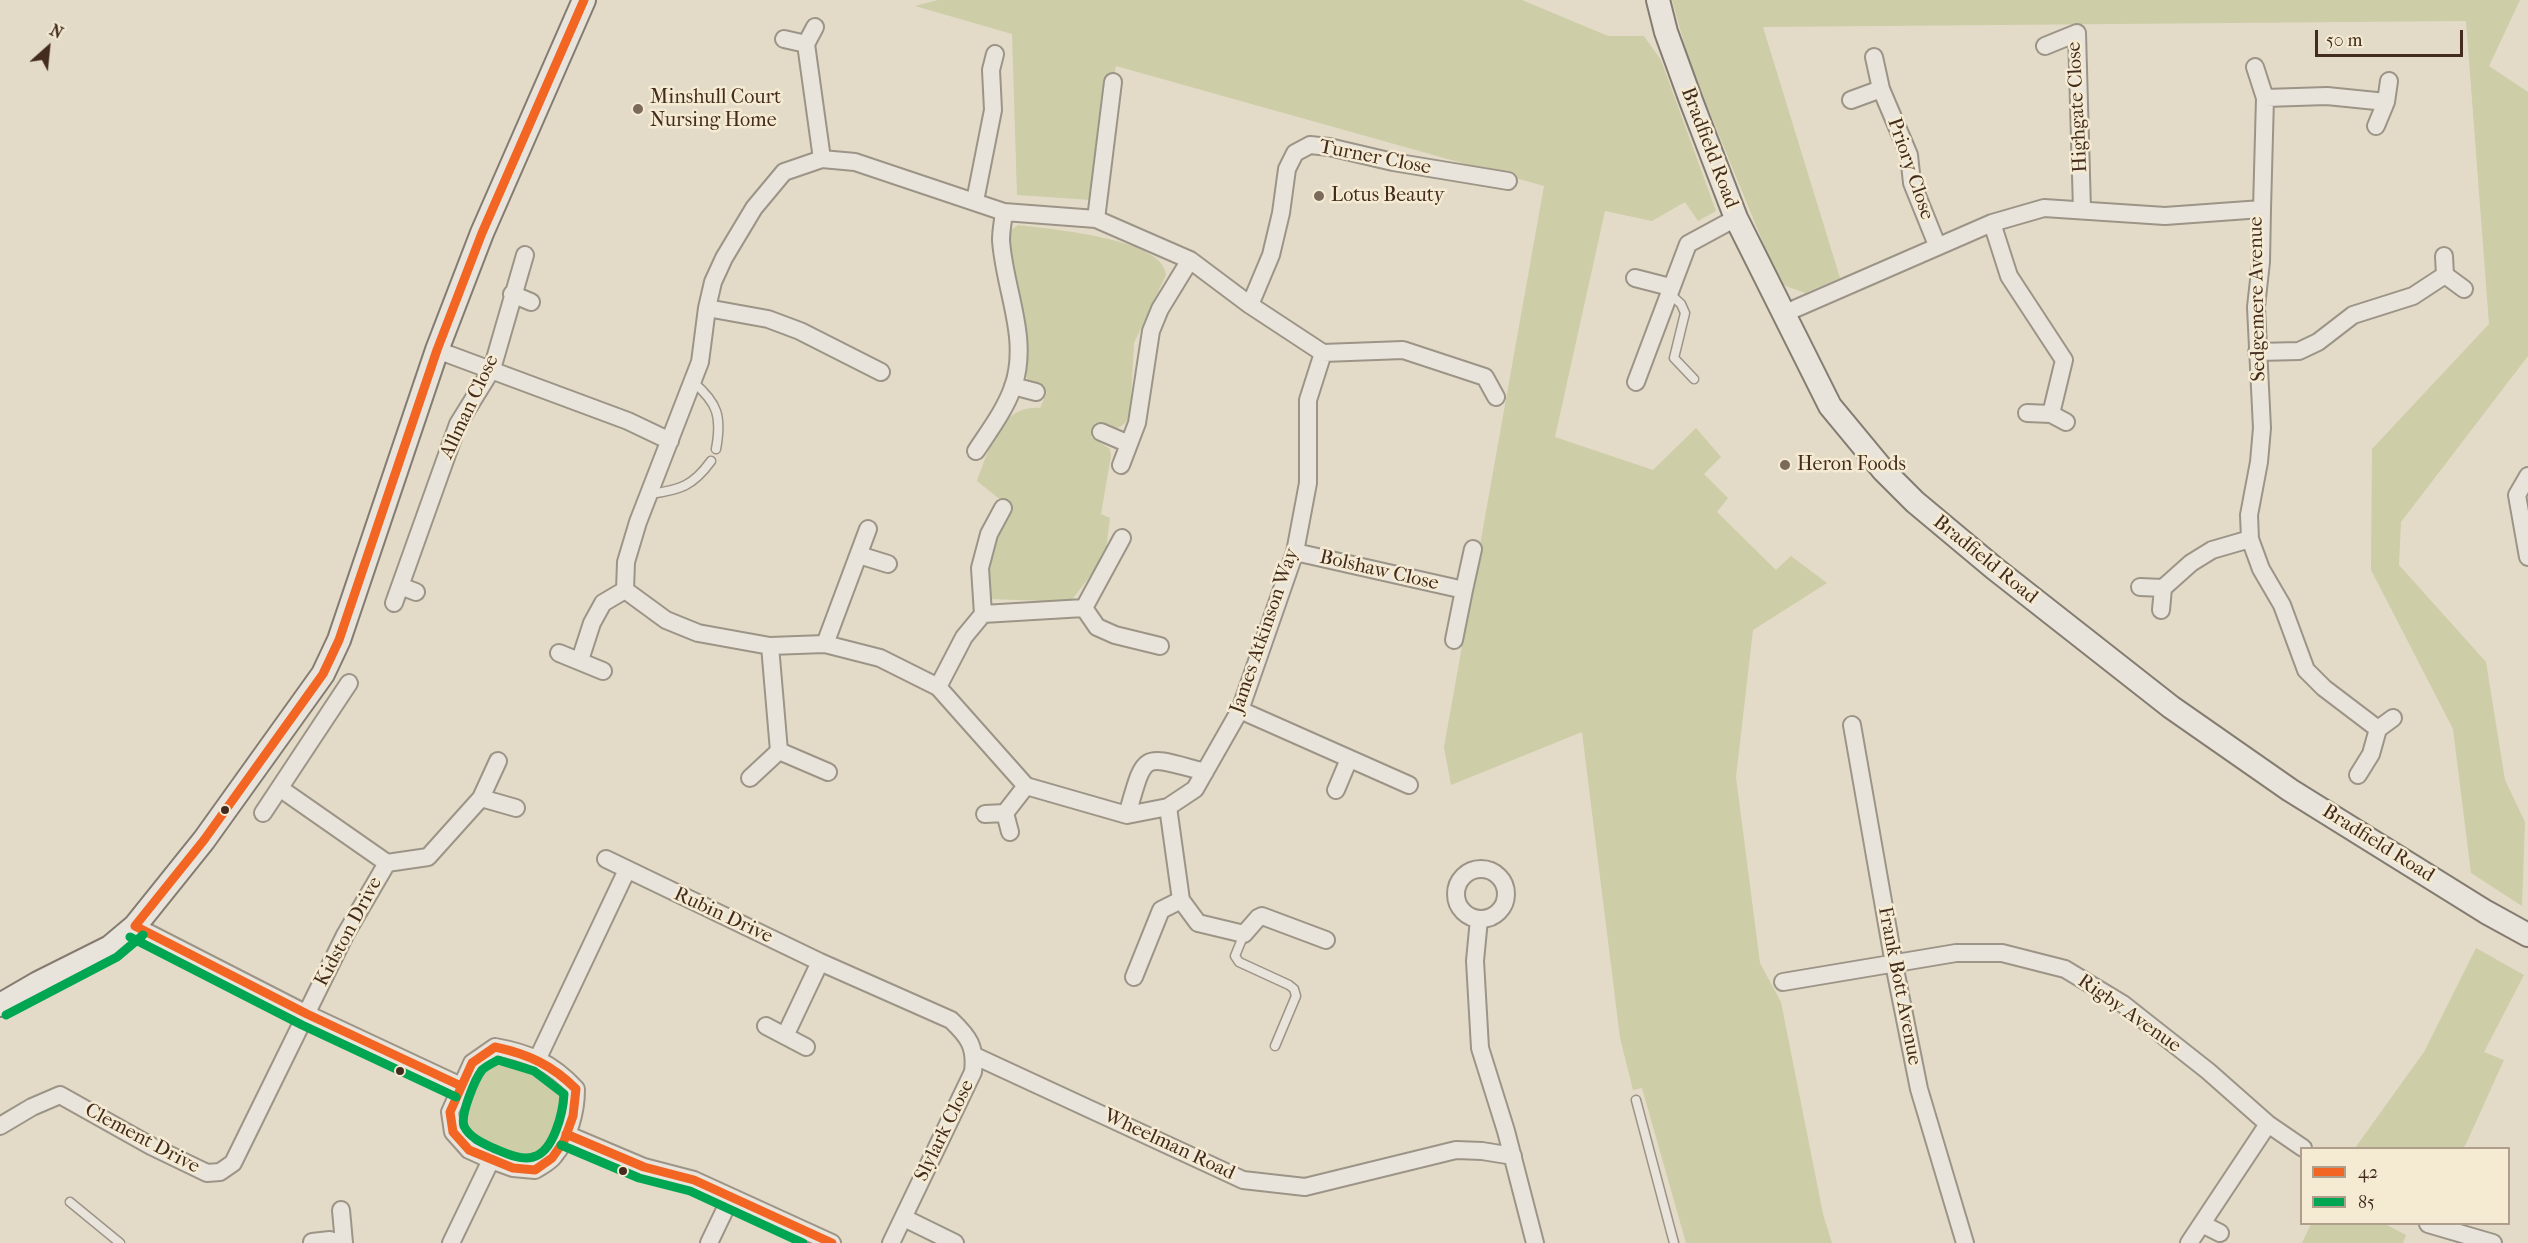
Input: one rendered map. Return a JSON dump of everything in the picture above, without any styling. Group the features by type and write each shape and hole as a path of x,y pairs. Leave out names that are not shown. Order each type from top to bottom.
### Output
{"main road":[{"path":"0,1005 110,947 135,926 204,840 323,674 343,628 437,350 482,233 584,0"},
{"name":"Bradfield Road","path":"1658,0 1666,32 1736,218 1830,406 1883,470 1915,502 2171,708 2290,790 2486,912 2528,935"},
{"path":"0,988 38,983"}],"street":[{"path":"815,27 806,44 822,159"},
{"name":"Highgate Close","path":"2045,46 2077,33 2082,210"},
{"path":"784,39 806,44"},
{"path":"975,201 993,110 992,70 995,54"},
{"name":"Priory Close","path":"1874,57 1881,89 1909,155 1912,183 1937,245"},
{"path":"2255,68 2265,98 2262,209"},
{"path":"2376,126 2386,102 2389,81"},
{"path":"1096,219 1113,82"},
{"path":"1851,100 1881,89"},
{"path":"2265,98 2327,96 2386,102"},
{"name":"Turner Close","path":"1250,305 1271,255 1287,169 1295,153 1310,145 1329,147 1393,162 1508,181"},
{"path":"625,590 626,562 649,494 700,362 707,308 713,282 720,266 754,208 784,172 822,159 855,162 975,201 1004,213 1096,219 1190,260 1250,305 1323,353 1403,350 1485,377 1496,396"},
{"name":"Sedgemere Avenue","path":"1784,314 1937,245 1992,223 2044,208 2164,216 2262,209 2261,262 2256,307 2262,428 2259,462 2249,515 2250,539 2261,569 2282,605 2306,670 2324,688 2378,729"},
{"path":"976,451 1002,411 1013,386 1019,338 1003,256 1001,238 1004,213"},
{"path":"1636,382 1688,244 1736,218"},
{"path":"1992,223 2009,276 2064,360 2051,414"},
{"name":"Allman Close","path":"416,592 397,594 458,424 492,369 525,255"},
{"path":"2444,256 2445,275 2463,289"},
{"path":"1121,465 1137,423 1151,331 1160,309 1190,260"},
{"path":"2257,352 2299,351 2318,342 2353,315 2413,296 2445,275"},
{"path":"1635,278 1669,290"},
{"path":"512,294 531,302"},
{"path":"707,308 768,319 881,372"},
{"path":"437,350 628,421 670,441"},
{"name":"James Atkinson Way","path":"1026,786 1127,815 1168,807 1195,789 1240,710 1294,552 1308,483 1308,400 1323,353"},
{"path":"1013,386 1036,392"},
{"path":"2027,413 2051,414 2066,422"},
{"path":"1101,432 1129,444"},
{"path":"2528,476 2517,495 2528,557"},
{"path":"938,687 964,637 983,614 980,568 989,534 1003,508"},
{"path":"825,644 868,530"},
{"path":"1084,608 1122,538"},
{"path":"2161,610 2163,588 2191,563 2212,550 2250,539"},
{"name":"Bolshaw Close","path":"1454,640 1473,549"},
{"name":"Bolshaw Close","path":"1294,552 1464,590"},
{"path":"859,555 888,564"},
{"path":"2140,587 2163,588"},
{"path":"625,590 666,620 698,633 770,646 825,644 880,658 938,687 1026,786 1005,813 985,814"},
{"path":"580,660 592,623 603,603 625,590"},
{"path":"983,614 1084,608"},
{"path":"1084,608 1097,627 1115,635 1160,646"},
{"path":"770,646 779,751"},
{"path":"560,653 603,671"},
{"path":"263,813 349,683"},
{"path":"1240,710 1408,786"},
{"path":"2358,775 2371,754 2378,729 2393,718"},
{"name":"Frank Bott Avenue","path":"1852,725 1894,964 1919,1089 1965,1243"},
{"path":"779,751 828,772"},
{"path":"750,778 779,751"},
{"path":"1336,790 1349,759"},
{"name":"Kidston Drive","path":"307,1014 345,934 387,863 429,857 480,798 498,760"},
{"path":"1127,815 1143,765 1150,761 1159,760 1205,772"},
{"path":"280,789 387,863"},
{"path":"480,798 516,808"},
{"path":"1168,807 1181,900 1198,923 1244,934 1262,916 1326,940"},
{"path":"1005,813 1010,832"},
{"name":"Rubin Drive","path":"606,859 820,962"},
{"path":"537,1060 627,870"},
{"path":"1134,977 1161,910 1181,900"},
{"path":"1479,919 1475,961 1480,1048 1513,1156 1535,1243"},
{"path":"135,926 307,1014 461,1086"},
{"name":"Rigby Avenue","path":"1783,982 1956,952 2002,953 2065,969 2123,1004 2208,1071 2268,1124 2300,1147"},
{"path":"785,1036 820,962"},
{"name":"Slylark Close","path":"820,962 951,1020 966,1035 975,1056 973,1072 891,1243"},
{"name":"Clement Drive","path":"0,1126 32,1107 60,1095 152,1146 207,1173 220,1172 233,1162 243,1145 307,1014"},
{"path":"766,1026 806,1047"},
{"path":"495,1047 520,1051 559,1071 576,1089 576,1109 554,1157 535,1170 513,1168 469,1150 453,1132 450,1112 461,1086 472,1063 495,1047"},
{"name":"Wheelman Road","path":"975,1056 1243,1179 1305,1187 1456,1150 1513,1156"},
{"path":"2189,1243 2268,1124"},
{"path":"566,1134 645,1167 694,1180 832,1243"},
{"path":"452,1243 490,1160"},
{"path":"709,1243 731,1197"},
{"path":"341,1210 344,1243"},
{"path":"904,1218 955,1243"},
{"path":"2202,1224 2220,1233"},
{"path":"2431,1225 2493,1243"},
{"path":"311,1243 330,1239 338,1243"}],"lane":[{"path":"1669,290 1685,312 1674,358 1694,379"},
{"path":"693,382 707,394 716,407 719,421 716,449"},
{"path":"649,494 672,491 688,485 711,460"},
{"path":"1244,934 1235,956 1239,962 1289,985 1294,989 1296,996 1275,1046"},
{"path":"1636,1100 1674,1243"},
{"path":"70,1202 120,1243"}],"green space":[{"path":"938,0 1522,0 1608,36 1644,36 1661,60 1716,211 1698,221 1685,202 1652,221 1605,211 1555,437 1653,470 1696,428 1721,457 1704,474 1728,498 1717,512 1776,570 1791,556 1827,583 1753,630 1736,777 1760,963 1781,1002 1823,1214 1832,1243 1686,1243 1642,1088 1633,1090 1620,1038 1582,732 1451,785 1444,747 1544,186 1116,66 1091,200 1017,195 1012,34 915,6"},
{"path":"1672,0 2520,0 2489,66 2528,92 2528,356 2401,522 2399,565 2486,662 2505,780 2525,822 2522,906 2471,873 2453,729 2371,570 2372,449 2489,324 2466,21 1763,27 1840,278 1805,293 1783,285 1775,272 1690,64"},
{"path":"1018,225 1077,233 1126,244 1146,252 1160,262 1166,275 1134,343 1130,415 1124,424 1117,428 1098,424 1091,437 1110,449 1111,456 1101,514 1110,518 1105,557 1070,602 991,599 988,573 990,552 998,532 1012,509 977,481 991,444 1005,422 1026,409 1040,408 1047,392 1036,388 1026,375 1025,320 1010,244 1010,231"},
{"path":"2476,948 2524,975 2484,1052 2504,1060 2464,1147 2356,1147 2424,1052"},
{"path":"502,1058 516,1061 543,1074 554,1080 562,1089 564,1109 561,1121 548,1144 531,1158 521,1159 488,1145 475,1137 463,1124 464,1104 472,1084 485,1068"},
{"path":"2311,1225 2387,1225 2406,1235 2403,1243 2302,1243"}],"transit line":[{"name":"42","path":"135,926 204,840 323,674 339,640 437,350 482,233 584,0"},
{"name":"42","path":"135,926 307,1014 461,1086"},
{"name":"85","path":"6,1015 117,957 143,935"},
{"name":"85","path":"130,937 302,1025 456,1097"},
{"name":"42","path":"495,1047 518,1053 549,1067 576,1089 573,1116 564,1141 552,1158 535,1170 513,1168 469,1150 453,1132 450,1112 472,1063 495,1047"},
{"name":"85","path":"498,1060 534,1071 564,1094 562,1111 552,1140 547,1148 533,1157 518,1157 493,1148 472,1136 464,1126 466,1106 476,1081 482,1070 498,1060"},
{"name":"42","path":"566,1134 644,1167 694,1180 832,1243"},
{"name":"85","path":"561,1145 639,1178 690,1191 803,1243"}],"place":[{"name":"Minshull Court Nursing Home","path":"638,109"},
{"name":"Lotus Beauty","path":"1319,196"},
{"name":"Heron Foods","path":"1785,465"}]}
